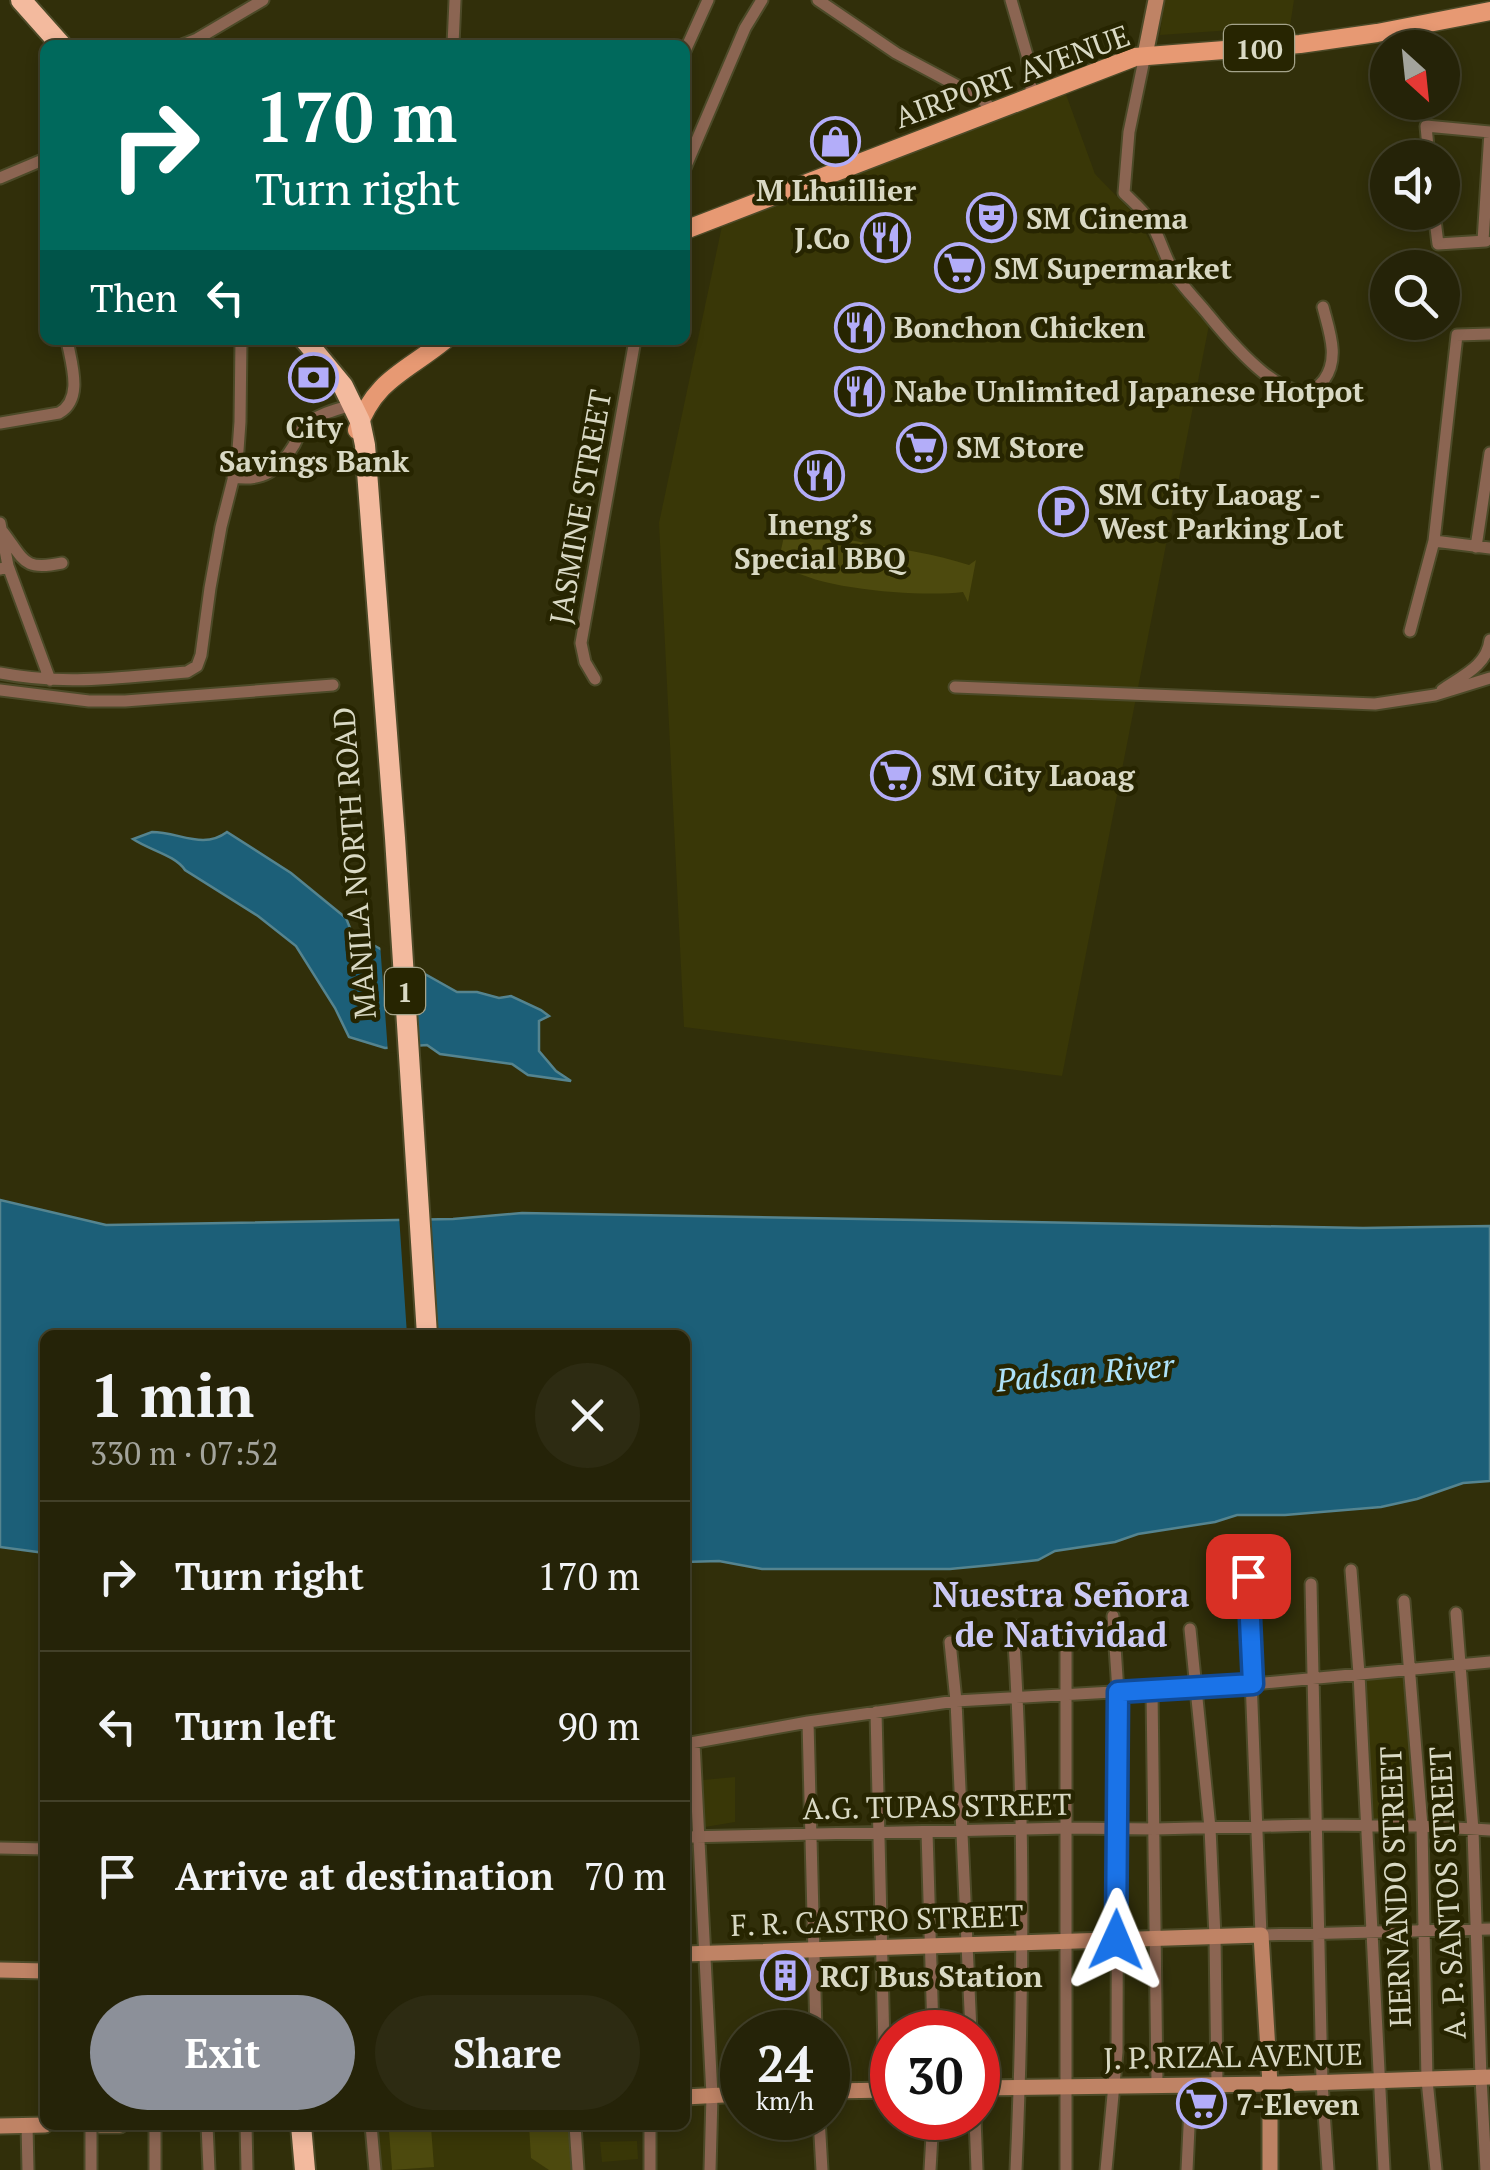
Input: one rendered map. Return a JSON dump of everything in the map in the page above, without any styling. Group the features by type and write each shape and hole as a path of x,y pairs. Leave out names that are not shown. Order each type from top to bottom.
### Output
{"highway":[{"path":"28,2 57,40"},
{"path":"308,345 348,407"},
{"name":"MANILA NORTH ROAD","path":"348,407 375,649 427,1330"},
{"name":"MANILA NORTH ROAD","path":"375,649 415,1330"},
{"path":"301,2130 304,2170"}],"main road":[{"path":"1145,55 1156,0"},
{"name":"AIRPORT AVENUE","path":"690,228 1124,60 1145,55 1300,44 1490,11"},
{"path":"348,407 384,388 439,345"},
{"path":"348,407 365,390 384,388"},
{"path":"1261,1935 1270,2084 1270,2170"},
{"name":"F. R. CASTRO STREET","path":"690,1954 1261,1935"},
{"path":"0,1970 40,1970"},
{"name":"J. P. RIZAL AVENUE","path":"1000,2088 1485,2078"},
{"path":"690,2096 720,2095"},
{"path":"0,2126 40,2125"}],"street":[{"path":"193,40 263,0"},
{"path":"453,40 455,0"},
{"path":"690,41 708,0"},
{"path":"690,156 745,28 762,0"},
{"path":"818,0 896,53 982,100 992,111"},
{"path":"1011,0 1027,54 1032,96"},
{"path":"1145,55 1129,132 1124,193 1150,222 1178,278 1244,358 1293,390 1315,388 1331,368 1332,348 1323,306"},
{"path":"1427,140 1426,126 1490,132 1487,241 1438,244 1436,230"},
{"path":"0,178 40,160"},
{"path":"1410,631 1434,541 1458,335 1490,334"},
{"path":"0,423 59,413 67,408 74,393 67,345"},
{"path":"0,673 74,682 188,672 197,666 221,527 237,464 241,345"},
{"name":"JASMINE STREET","path":"595,679 581,644 634,345"},
{"path":"234,478 247,480 272,472 309,422 348,407"},
{"path":"1434,541 1483,548 1490,455"},
{"path":"2,528 4,568 50,680"},
{"path":"2,528 26,562 39,568 62,563"},
{"path":"1435,695 1484,660 1490,640"},
{"path":"955,687 1374,704 1435,695 1490,678"},
{"path":"0,690 89,701 125,701 333,685"},
{"path":"1351,1570 1384,2170"},
{"path":"1248,1576 1261,1935"},
{"path":"1310,1584 1314,1825 1328,2170"},
{"name":"HERNANDO STREET","path":"1404,1601 1422,1826 1427,2080 1436,2170"},
{"name":"A. P. SANTOS STREET","path":"1456,1613 1484,1929 1486,2170"},
{"path":"1106,2170 1117,2052 1118,1692 1113,1616"},
{"path":"1012,1626 1024,1942 1016,2170"},
{"path":"1066,1630 1066,2170"},
{"path":"1190,1630 1210,1828 1217,2084"},
{"path":"950,1642 969,2010"},
{"path":"690,1744 956,1701 1253,1684 1490,1662"},
{"path":"1152,1690 1157,2086"},
{"path":"876,1712 886,2010"},
{"path":"808,1722 815,2010"},
{"path":"690,1775 712,2095 710,2170"},
{"name":"A.G. TUPAS STREET","path":"692,1837 1314,1825 1490,1830"},
{"path":"927,1832 931,2010"},
{"path":"0,1848 40,1849"},
{"name":"F. R. CASTRO STREET","path":"1261,1935 1484,1929"},
{"path":"1187,2170 1191,2085"},
{"path":"28,2125 28,2170"},
{"path":"91,2170 92,2130"},
{"path":"154,2130 155,2170"},
{"path":"207,2130 209,2170"},
{"path":"246,2130 246,2170"},
{"path":"372,2130 376,2170"},
{"path":"575,2130 578,2170"},
{"path":"650,2130 650,2170"},
{"path":"820,2140 822,2170"},
{"path":"930,2170 932,2140"},
{"path":"976,2140 977,2170"}],"shaded area":[{"path":"1164,0 1294,0 1290,26 1160,35"},
{"name":"SM City Laoag","path":"1064,89 1095,174 1137,217 1174,286 1209,325 1062,1076 684,1027 659,523 722,226"},
{"path":"786,527 794,537 848,540 969,565 976,560 968,602 963,592 873,590 824,582 789,568 776,573"},
{"path":"1405,1674 1420,1820 1369,1821 1364,1678"},
{"path":"735,1777 735,1822 705,1827 703,1780"},
{"path":"375,2130 573,2130 574,2170 379,2170"},
{"path":"431,2130 434,2167 392,2170 389,2131"},
{"path":"529,2130 569,2130 572,2170 549,2170 531,2158"},
{"path":"637,2141 638,2159 602,2162 600,2142"}],"water":[{"path":"152,832 209,840 227,832 291,873 346,918 352,933 457,992 511,996 541,1010 549,1016 539,1021 539,1051 571,1081 528,1075 512,1064 440,1054 427,1045 385,1048 349,1037 296,946 175,860 133,839"},
{"name":"Padsan River","path":"0,1200 106,1225 453,1219 522,1213 1363,1228 1490,1226 1490,1481 1463,1483 1381,1507 1237,1515 1055,1551 1038,1560 950,1569 762,1569 719,1561 690,1562 690,1330 40,1330 40,1552 0,1547"}],"pier":[{"path":"380,943 410,960 416,1051 388,1053"},
{"path":"428,1214 436,1330 407,1330 399,1215"}],"place":[{"name":"M Lhuillier","path":"836,141"},
{"name":"SM Cinema","path":"991,218"},
{"name":"J.Co","path":"885,238"},
{"name":"SM Supermarket","path":"959,268"},
{"name":"Bonchon Chicken","path":"859,327"},
{"name":"City Savings Bank","path":"314,378"},
{"name":"Nabe Unlimited Japanese Hotpot","path":"859,391"},
{"name":"SM Store","path":"921,447"},
{"name":"Ineng’s Special BBQ","path":"820,475"},
{"name":"SM City Laoag - West Parking Lot","path":"1063,511"},
{"name":"SM City Laoag","path":"896,775"},
{"name":"RCJ Bus Station","path":"785,1976"},
{"name":"7-Eleven","path":"1201,2104"}],"district":[{"name":"Nuestra Señora de Natividad","path":"1061,1614"}],"route":[{"path":"1116,1940 1118,1692 1253,1684 1248,1576"}]}
